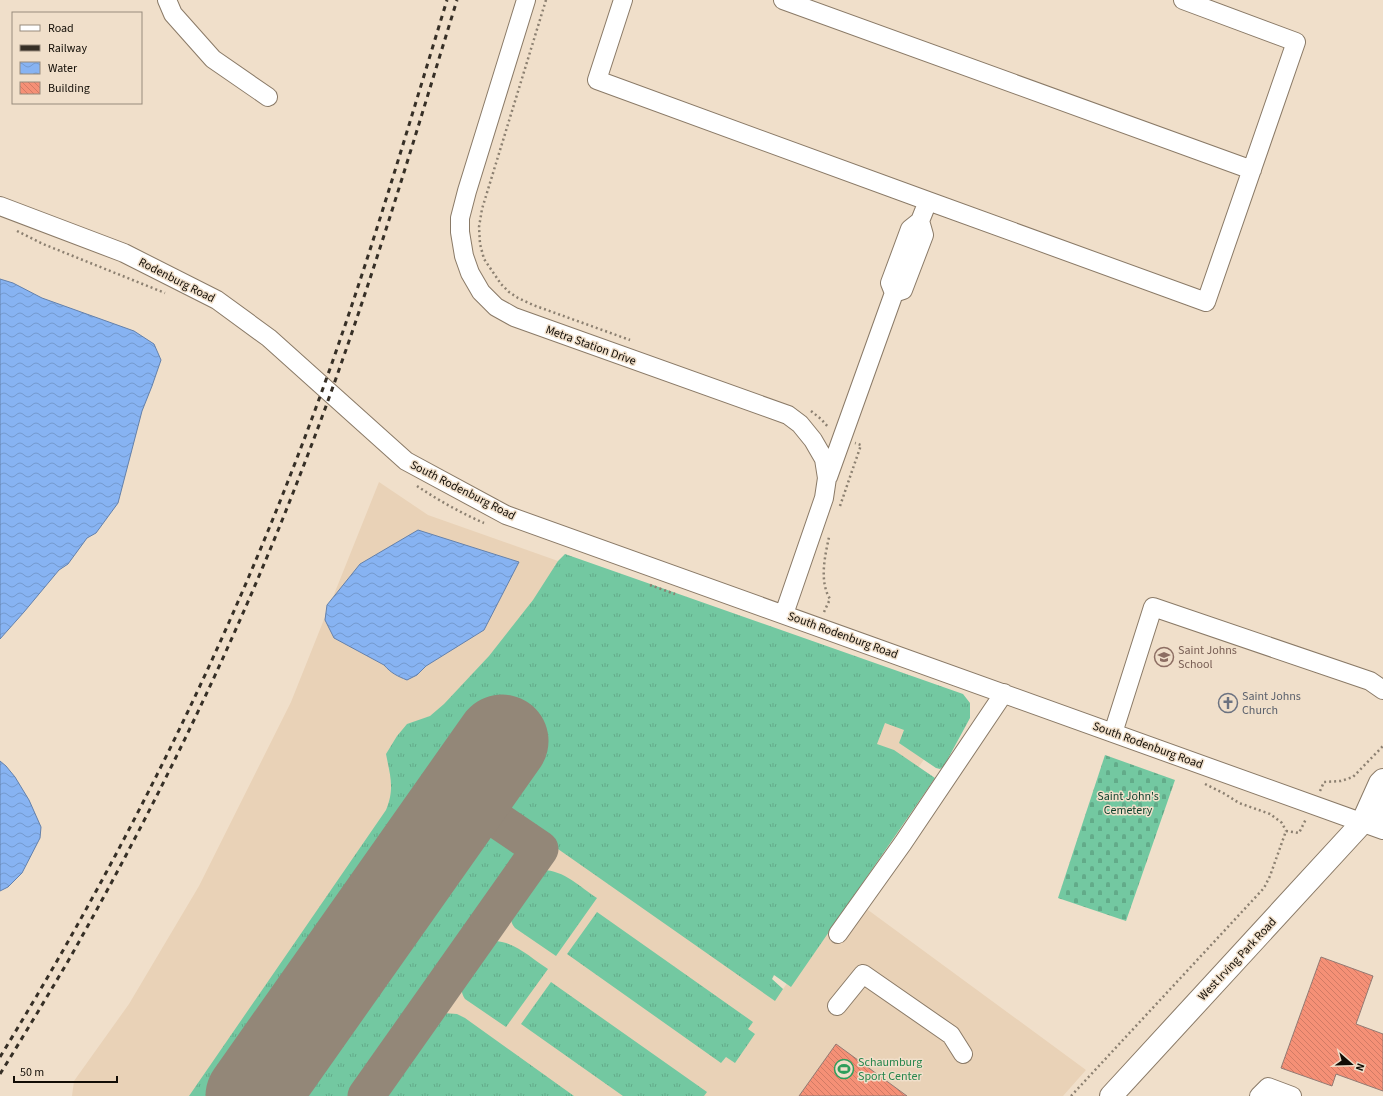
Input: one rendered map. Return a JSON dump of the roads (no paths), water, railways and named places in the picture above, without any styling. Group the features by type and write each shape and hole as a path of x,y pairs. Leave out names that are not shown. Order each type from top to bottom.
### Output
{"main road":[{"name":"West Irving Park Road","path":"1362,823 1380,783 1383,780"},
{"name":"West Irving Park Road","path":"1111,1096 1362,823 1383,808"}],"street":[{"path":"167,0 174,14 213,59 268,97"},
{"name":"Metra Station Drive","path":"526,0 460,218 460,232 464,256 470,273 481,292 496,307 514,317 788,415 800,424 813,440 824,459 827,478 824,498 784,614"},
{"path":"623,0 597,80 1206,302 1296,42 1183,0"},
{"path":"783,0 1252,170"},
{"path":"827,478 894,293 903,290 924,235 920,221 928,201"},
{"name":"Rodenburg Road","path":"0,206 124,253 217,300 269,338 331,392"},
{"name":"South Rodenburg Road","path":"331,392 406,461 506,514 1383,830"},
{"path":"1113,733 1153,607 1370,681 1383,690"},
{"path":"838,934 903,843 1004,693"},
{"path":"837,1006 863,974 951,1035 963,1054"},
{"path":"1259,1096 1268,1087 1292,1096"}],"water":[{"path":"0,279 13,283 42,298 134,331 154,344 161,360 142,411 118,503 96,533 87,538 68,564 59,570 0,639"},
{"path":"418,530 519,562 484,630 426,666 417,675 407,680 394,674 384,665 334,638 325,620 327,605 360,564"},
{"path":"0,761 15,777 29,800 41,827 40,838 22,873 8,887 0,891"}],"railway":[{"path":"0,1057 45,982 129,829 207,671 242,592 308,429 346,323 381,216 447,0"},
{"path":"0,1074 67,963 132,844 163,784 249,600 300,475 364,298 457,0"}],"place":[{"name":"Saint Johns School","path":"1164,657"},
{"name":"Saint Johns Church","path":"1228,703"},
{"name":"Schaumburg Sport Center","path":"844,1069"}],"park label":[{"name":"Saint John's Cemetery","path":"1128,803"}]}
